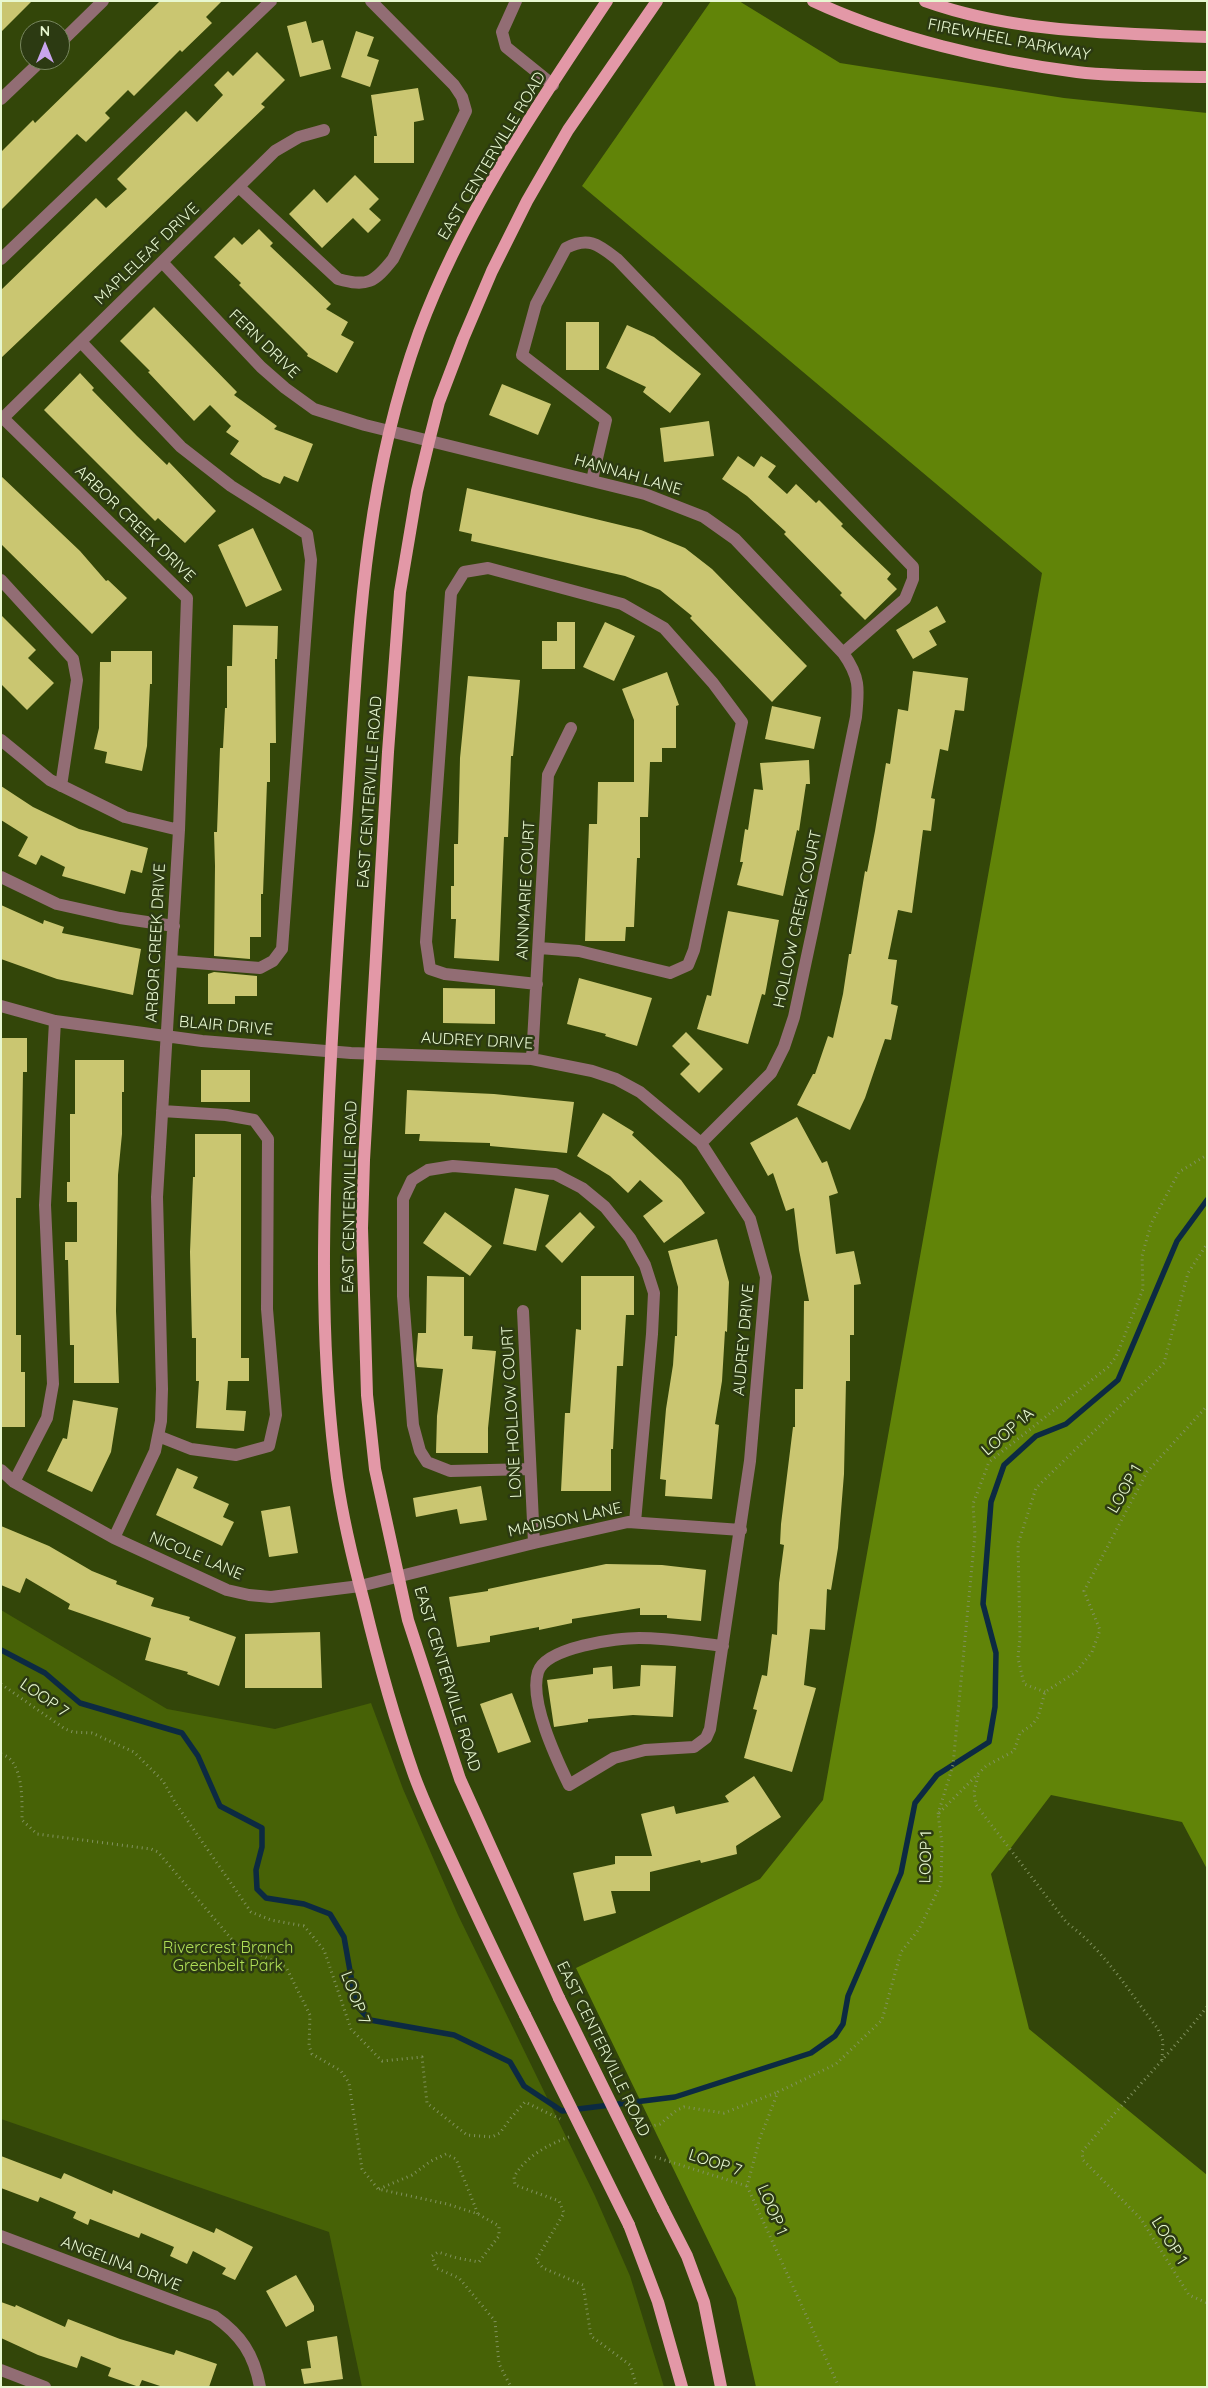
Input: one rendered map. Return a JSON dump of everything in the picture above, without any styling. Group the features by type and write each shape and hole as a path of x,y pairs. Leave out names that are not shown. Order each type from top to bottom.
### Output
{"main road":[{"name":"EAST CENTERVILLE ROAD","path":"607,1 490,186 452,255 420,331 390,431 374,500 361,594 331,1051 324,1224 324,1339 338,1483 380,1668 416,1780 488,1940 629,2225 658,2302 682,2387"},
{"name":"EAST CENTERVILLE ROAD","path":"657,1 568,130 527,201 492,271 439,402 417,491 400,592 388,752 362,1228 367,1394 375,1469 414,1638 460,1778 560,1998 687,2256 704,2302 721,2387"},
{"name":"FIREWHEEL PARKWAY","path":"813,1 875,26 920,40 1004,59 1078,72 1207,78"},
{"name":"FIREWHEEL PARKWAY","path":"925,1 1006,21 1107,32 1207,36"}],"street":[{"path":"70,33 104,1"},
{"path":"1,259 271,1"},
{"path":"239,187 338,279 360,285 380,276 393,259 466,111 462,96 454,85 372,1"},
{"path":"516,1 502,32 506,46 553,85"},
{"path":"1,99 31,70"},
{"name":"MAPLELEAF DRIVE","path":"3,418 275,151 299,137 324,130"},
{"path":"592,480 606,420 522,354 536,304 566,248 576,243 597,243 617,259 913,566 913,579 905,599 843,652"},
{"name":"FERN DRIVE","path":"162,262 261,367 285,388 314,409 390,431"},
{"path":"81,342 181,447 231,486 307,534 311,560 282,949 273,962 260,968 172,960"},
{"name":"ARBOR CREEK DRIVE","path":"3,418 187,598 179,830 157,1197 162,1389 155,1451 114,1538"},
{"name":"HANNAH LANE","path":"390,431 592,480 654,497 704,517 735,539 843,652 855,670"},
{"path":"537,984 445,974 430,969 426,942 451,593 464,572 488,568 622,604 664,628 713,683 742,722 694,950 688,965 670,973 579,951 539,948"},
{"path":"1,580 73,659 77,680 61,786"},
{"name":"HOLLOW CREEK COURT","path":"701,1143 771,1073 794,1017 856,717 858,695 855,670"},
{"name":"ANNMARIE COURT","path":"532,1059 548,776 571,728"},
{"path":"1,740 50,780 61,786 125,817 179,830"},
{"path":"1,877 57,904 120,918 174,926"},
{"name":"BLAIR DRIVE","path":"1,1006 55,1021 167,1037 331,1051"},
{"path":"14,1482 47,1418 53,1384 45,1205 55,1021"},
{"name":"AUDREY DRIVE","path":"331,1051 532,1059 577,1067 616,1079 640,1092 701,1143 750,1219 766,1277 750,1462 741,1530 723,1646 710,1729 706,1738 694,1747 645,1750 614,1758 569,1785 547,1738 538,1692 538,1671 548,1658 580,1646 639,1638 723,1646"},
{"path":"158,1436 191,1449 236,1455 268,1446 276,1415 267,1309 268,1139 254,1120 226,1115 162,1111"},
{"path":"530,1469 450,1471 427,1462 420,1451 413,1424 403,1296 403,1199 412,1180 428,1170 453,1166 555,1174 582,1188 605,1207 630,1238 644,1265 654,1293 635,1522"},
{"name":"LONE HOLLOW COURT","path":"523,1311 534,1543"},
{"name":"NICOLE LANE","path":"1,1470 14,1482 114,1538 227,1590 271,1597 360,1586 399,1578"},
{"name":"MADISON LANE","path":"399,1578 534,1543 635,1522 741,1530"},
{"name":"ANGELINA DRIVE","path":"1,2236 214,2316 227,2325 241,2339 256,2368 260,2387"},
{"path":"1,2370 45,2387"}],"path":[{"name":"LOOP 1A","path":"938,1814 952,1765 975,1534 974,1504 989,1462 1108,1367 1116,1357 1143,1288 1142,1256 1152,1224 1179,1172 1207,1155"},
{"path":"1045,1692 1024,1684 1018,1658 1020,1638 1018,1544 1036,1488 1164,1363 1188,1273 1207,1244"},
{"name":"LOOP 1","path":"839,2387 747,2186 760,2138 778,2092 836,2064 882,2020 901,1952 919,1929 941,1884 942,1843 938,1814 986,1766 1014,1751 1020,1733 1032,1725 1038,1717 1045,1692 1076,1672 1092,1652 1100,1630 1084,1591 1147,1472 1207,1406"},
{"name":"LOOP 7","path":"1,1684 65,1729 73,1732 92,1732 134,1752 163,1781 176,1804 251,1912 271,1920 304,1926 324,1950 350,2029 382,2061 422,2057 427,2103 467,2135 492,2137 500,2134 525,2102 567,2122"},
{"path":"1,1754 13,1763 22,1784 22,1820 37,1834 141,1847 158,1852 234,1942 286,1967 310,2015 309,2046 312,2054 341,2071 349,2083 362,2169 378,2189 478,2214 499,2226 499,2236 479,2262 438,2252 432,2256 436,2268 459,2278 495,2321 499,2364 511,2387"},
{"path":"978,1776 974,1792 976,1806 1067,1923 1101,1954 1158,2029 1163,2041 1162,2061"},
{"name":"LOOP 1","path":"1207,2007 1162,2061 1130,2094 1082,2152 1083,2160 1140,2219 1188,2295 1207,2303"},
{"path":"638,2130 660,2124 677,2110 684,2107 724,2114 778,2092"},
{"path":"572,2136 550,2144 520,2167 514,2177 515,2185 559,2201 564,2213 536,2260 543,2268 584,2285 591,2336 630,2365 637,2387"},
{"path":"378,2189 412,2175 446,2154 456,2159 478,2214"},
{"name":"LOOP 7","path":"646,2154 747,2186"}],"green space":[{"path":"711,1 739,1 840,63 1064,98 1207,113 1207,1869 1182,1822 1051,1795 991,1874 1029,2029 1207,2175 1207,2387 756,2387 736,2298 576,1968 760,1879 823,1800 1042,573 582,186"},
{"name":"Rivercrest Branch Greenbelt Park","path":"1,1610 167,1709 275,1729 371,1703 403,1789 458,1915 595,2196 630,2276 664,2387 362,2387 329,2232 1,2119"}],"building":[{"path":"1,1 32,1 1,32"},
{"path":"160,1 222,1 206,17 212,23 182,52 180,50 134,96 128,90 105,113 110,118 86,142 77,134 1,210 1,152 33,120 35,123"},
{"path":"306,21 312,43 323,40 331,69 300,77 287,26"},
{"path":"356,31 374,37 367,56 379,60 370,87 341,77"},
{"path":"257,52 285,80 261,104 265,107 1,358 1,290 96,198 106,208 127,189 117,179 186,111 197,122 223,95 214,85 228,71 233,76"},
{"path":"418,88 424,120 414,122 414,163 374,163 374,136 377,136 371,95"},
{"path":"355,175 379,199 369,209 381,220 368,233 353,218 322,248 289,214 314,189 327,203"},
{"path":"259,229 273,243 270,246 331,304 326,309 348,322 341,335 354,342 337,373 307,356 308,354 239,285 241,283 214,257 234,237 242,245"},
{"path":"154,307 237,392 234,395 277,426 274,429 313,444 298,482 284,476 280,484 263,477 230,454 239,441 226,432 231,426 210,405 194,421 148,372 150,371 120,341"},
{"path":"566,322 599,322 599,370 566,370"},
{"path":"627,325 654,337 701,374 670,413 643,392 646,387 606,368"},
{"path":"80,373 94,388 92,390 137,436 167,465 169,462 216,511 185,543 158,518 155,521 44,410"},
{"path":"502,384 551,404 538,435 489,415"},
{"path":"709,421 714,456 664,462 660,428"},
{"path":"738,456 754,467 761,456 776,466 768,477 787,494 796,484 816,503 819,500 843,524 841,526 891,574 887,579 897,589 865,620 840,595 842,593 784,534 786,532 747,496 722,479"},
{"path":"1,476 80,551 106,581 108,580 127,598 92,634 1,544"},
{"path":"467,488 641,530 685,548 712,569 807,666 772,702 690,618 692,616 660,590 625,576 471,541 472,534 459,531"},
{"path":"253,528 282,590 246,607 218,545"},
{"path":"937,606 946,622 929,631 937,645 913,659 896,630"},
{"path":"1,615 36,650 28,658 54,683 27,710 1,684"},
{"path":"557,622 575,622 575,669 542,669 542,641 557,641"},
{"path":"605,622 635,636 614,681 583,667"},
{"path":"233,625 278,626 277,659 275,659 276,743 270,743 270,782 267,782 263,894 261,894 261,937 250,937 250,959 214,956 214,832 217,832 220,748 223,748 225,708 227,708 227,666 232,666"},
{"path":"111,651 152,651 152,684 150,684 147,746 142,771 105,763 107,752 94,749 99,728 100,662 111,662"},
{"path":"913,671 968,678 964,711 955,710 948,751 940,749 931,798 935,799 931,831 923,830 912,913 898,910 888,959 897,960 891,1004 898,1006 891,1040 885,1039 865,1098 850,1130 797,1105 813,1074 815,1074 828,1036 833,1038 843,994 849,954 851,954 865,871 867,872 875,831 886,763 890,764 898,709 908,711"},
{"path":"667,672 679,705 676,706 676,748 662,748 662,762 650,762 648,817 640,817 640,858 637,858 634,927 626,927 625,941 585,941 589,824 597,824 598,782 634,782 634,720 622,689"},
{"path":"468,676 520,680 513,756 511,756 508,837 504,837 499,961 454,958 456,919 451,919 451,886 454,886 454,844 458,844 460,758"},
{"path":"772,706 821,717 814,749 765,739"},
{"path":"809,760 810,784 806,784 799,831 797,830 783,896 737,885 743,862 740,862 745,829 748,830 754,789 763,790 760,763"},
{"path":"1,786 33,807 79,829 148,848 142,873 131,870 125,894 62,876 65,867 41,855 36,865 18,856 28,837 1,820"},
{"path":"1,905 43,924 44,920 64,927 62,933 141,949 133,995 57,979 1,959"},
{"path":"728,911 779,920 765,995 762,994 748,1044 697,1029 707,995 711,996"},
{"path":"214,972 257,976 257,996 235,996 235,1004 208,1004 208,974"},
{"path":"579,978 652,998 637,1046 605,1036 606,1034 567,1024"},
{"path":"443,988 495,989 495,1024 443,1023"},
{"path":"686,1032 723,1069 699,1093 680,1074 690,1064 672,1046"},
{"path":"1,1038 27,1038 27,1072 23,1072 21,1198 16,1198 16,1335 21,1335 21,1372 25,1372 25,1427 1,1427"},
{"path":"75,1060 124,1060 122,1134 118,1175 116,1311 119,1383 74,1383 74,1345 70,1345 68,1260 65,1260 65,1242 77,1242 77,1202 67,1202 67,1182 70,1182 70,1114 75,1114"},
{"path":"201,1070 250,1070 250,1102 201,1102"},
{"path":"407,1090 494,1094 574,1102 567,1153 490,1146 490,1143 419,1141 420,1134 405,1134"},
{"path":"603,1113 634,1132 632,1135 681,1180 705,1213 664,1243 643,1216 663,1201 640,1180 628,1193 610,1176 577,1156"},
{"path":"797,1117 822,1163 827,1161 838,1193 829,1196 836,1254 854,1251 861,1284 854,1285 854,1335 850,1335 850,1381 846,1381 844,1474 838,1548 831,1590 827,1589 825,1630 810,1629 804,1685 816,1688 792,1772 744,1758 757,1710 753,1709 762,1675 767,1676 772,1634 777,1635 779,1583 784,1545 780,1544 781,1524 793,1427 795,1427 795,1389 803,1389 804,1301 809,1301 799,1250 794,1208 786,1211 773,1173 768,1176 750,1143"},
{"path":"195,1134 241,1134 241,1358 249,1358 249,1381 228,1381 226,1410 246,1411 244,1431 196,1428 199,1381 196,1381 196,1338 192,1338 190,1252 193,1177 195,1177"},
{"path":"515,1188 549,1195 536,1251 503,1244"},
{"path":"445,1212 492,1246 470,1276 423,1243"},
{"path":"580,1212 595,1227 562,1263 545,1246"},
{"path":"717,1239 729,1282 727,1332 725,1331 722,1381 715,1424 719,1425 712,1499 665,1496 666,1480 660,1479 666,1409 673,1365 675,1336 677,1336 678,1287 668,1251"},
{"path":"427,1276 464,1277 464,1336 473,1336 472,1349 496,1351 488,1428 488,1453 436,1453 437,1416 443,1369 417,1367 416,1360 418,1333 426,1333"},
{"path":"581,1276 634,1276 634,1315 626,1315 623,1366 617,1366 613,1449 611,1449 611,1491 561,1491 565,1413 570,1413 576,1329 581,1330"},
{"path":"73,1400 118,1408 111,1452 92,1492 47,1471 63,1438 67,1439"},
{"path":"177,1468 198,1477 193,1488 229,1504 223,1517 234,1522 222,1546 156,1515"},
{"path":"481,1486 487,1520 460,1524 457,1509 416,1517 413,1498"},
{"path":"290,1506 298,1553 269,1557 261,1511"},
{"path":"1,1526 49,1546 92,1571 117,1581 116,1584 154,1598 151,1606 190,1617 189,1620 236,1637 219,1686 187,1674 188,1672 145,1660 151,1638 68,1609 70,1604 26,1578 20,1593 1,1585"},
{"path":"606,1564 662,1565 706,1570 701,1621 667,1618 667,1615 640,1615 640,1608 572,1619 572,1623 539,1630 539,1627 490,1636 490,1642 457,1647 449,1597 488,1591 488,1589"},
{"path":"320,1632 322,1688 245,1688 245,1634"},
{"path":"641,1665 676,1666 673,1717 633,1715 588,1719 588,1722 554,1727 547,1680 593,1674 593,1668 612,1666 613,1689 640,1686"},
{"path":"512,1693 531,1742 498,1753 480,1704"},
{"path":"754,1776 781,1817 736,1846 737,1854 701,1863 700,1860 650,1872 650,1891 611,1891 616,1913 584,1921 573,1873 615,1864 615,1856 652,1856 641,1814 674,1806 676,1814 729,1802 725,1796"},
{"path":"1,2156 61,2179 64,2173 112,2194 113,2190 214,2233 216,2228 253,2247 235,2280 222,2274 226,2268 193,2251 187,2264 170,2256 174,2247 141,2233 139,2238 90,2219 88,2225 73,2218 76,2212 40,2197 38,2202 1,2188"},
{"path":"296,2275 314,2306 314,2311 286,2327 266,2291"},
{"path":"1,2302 15,2307 16,2305 65,2327 68,2319 120,2339 174,2355 176,2350 217,2364 209,2387 163,2387 142,2380 139,2387 108,2376 111,2368 81,2356 77,2368 38,2355 1,2338"},
{"path":"337,2336 343,2379 304,2384 301,2369 311,2368 307,2341"}],"waterway":[{"path":"1,1650 45,1673 80,1703 182,1733 198,1756 220,1806 262,1828 262,1847 256,1870 257,1889 266,1898 304,1904 330,1914 344,1937 356,2005 370,2020 454,2035 510,2062 524,2086 562,2111 675,2097 811,2053 835,2036 843,2024 848,1996 901,1873 915,1803 937,1775 989,1742 995,1707 996,1653 983,1604 991,1502 1004,1465 1036,1436 1066,1424 1118,1380 1177,1241 1207,1200"}]}
